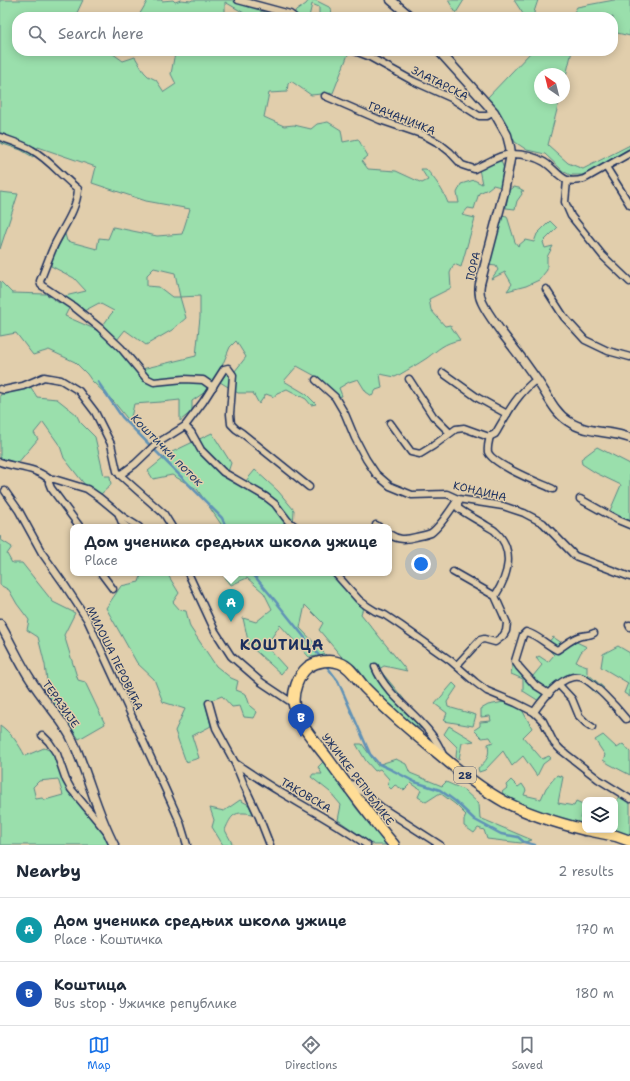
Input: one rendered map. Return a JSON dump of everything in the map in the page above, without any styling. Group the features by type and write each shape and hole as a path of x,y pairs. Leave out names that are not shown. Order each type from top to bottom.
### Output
{"main road":[{"name":"28","path":"294,704 294,691 298,681 307,668 315,663 330,660 339,662 347,667 403,724 475,783 505,802 534,815 582,829"},
{"name":"УЖИЧКЕ РЕПУБЛИКЕ","path":"294,704 298,716 304,726 369,816 394,845"},
{"name":"28","path":"601,833 630,841"}],"street":[{"path":"238,0 283,12"},
{"path":"391,0 405,12"},
{"name":"ЗЛАТАРСКА","path":"368,56 413,81 452,98 479,116 488,116 494,112"},
{"name":"ПОРА","path":"444,56 494,112 509,141 511,154 504,192 480,284 481,300 488,313 537,379 556,410 568,422 584,429 621,434 630,438"},
{"name":"ГРАЧАНИЧКА","path":"325,96 380,120 424,135 440,144 462,165 474,169 501,156 511,154"},
{"path":"0,138 33,150 49,162 78,189 74,210 54,246 40,281 41,285 74,307 100,328 121,348 146,378 154,382 184,379 203,380 213,386"},
{"path":"511,154 526,155 539,160 567,181 584,179 630,152"},
{"path":"606,167 630,206"},
{"path":"567,181 565,202 571,216 603,256 630,282"},
{"path":"546,289 564,317 585,340 608,351 630,357"},
{"path":"120,475 135,464 156,444 185,426 203,402 224,369 228,368 233,375 230,414 231,424 309,487"},
{"path":"444,374 478,398 507,414"},
{"path":"0,389 4,390 23,386 44,378 61,380 79,391 95,412 110,444 117,471 164,514 170,524"},
{"path":"409,379 433,416 450,433"},
{"path":"390,423 404,440 411,452 420,454 456,429 464,428 485,436 490,436 495,434 521,393 537,379"},
{"name":"КОНДИНА","path":"316,380 335,397 345,414 366,459 376,474 390,486 412,495 446,494 458,499 503,506 524,513 544,523 575,556 630,577"},
{"path":"185,426 192,432 201,450 222,472 266,497 275,504 292,524"},
{"path":"490,436 488,452 492,457 510,469 554,489"},
{"path":"0,462 34,470 49,479 54,479 87,489 135,524"},
{"path":"49,479 51,488 78,524"},
{"name":"МИЛОША ПЕРОВИЋА","path":"5,491 19,511 42,554 87,619 180,822 187,845"},
{"path":"392,536 403,540 431,533 458,499"},
{"path":"458,499 458,508 495,531 506,546 509,554 507,566 499,590 495,596"},
{"path":"580,499 630,525"},
{"path":"119,513 123,524"},
{"path":"453,572 495,596 508,623 503,636 495,642 484,639 480,640 457,665"},
{"path":"103,576 113,589"},
{"path":"188,576 215,631 231,656 261,682 294,704"},
{"path":"337,576 359,600 375,611 385,615 457,665 475,682 487,690 534,712 543,721 554,743 561,750 598,779 630,799"},
{"name":"ТЕРАЗИЈЕ","path":"0,624 18,661 31,682 69,733 100,817 114,845"},
{"path":"549,694 535,685 515,661 523,636 526,632 533,634 557,650 575,638 594,633"},
{"path":"376,667 390,690 430,732 439,746 444,758"},
{"path":"534,712 549,694 559,685 569,678 580,677 588,681 626,719"},
{"path":"559,685 572,699 578,716 592,727"},
{"name":"ТАКОВСКА","path":"209,703 216,728 235,763 270,845"},
{"path":"42,735 57,754 66,780 71,789 108,834"},
{"name":"ТАКОВСКА","path":"235,763 278,791 350,833 367,845"},
{"path":"345,782 351,784 381,807 440,845"}],"green space":[{"path":"0,0 83,0 77,12 12,12 12,56 116,56 123,61 135,57 144,72 156,80 164,92 176,84 171,74 175,56 347,56 333,93 311,95 291,81 288,84 287,92 269,93 264,117 284,126 294,125 311,129 317,124 328,122 341,130 343,142 358,139 368,156 362,161 368,169 396,171 422,183 428,180 421,169 426,169 444,194 448,203 459,203 457,193 461,184 474,180 482,184 479,169 500,159 505,171 501,187 493,185 479,193 474,209 468,208 462,215 475,218 461,267 454,264 450,273 451,288 429,299 431,310 445,326 450,325 460,340 454,341 438,349 424,360 395,377 380,374 382,388 376,390 372,396 366,392 358,379 339,388 342,396 338,397 319,378 297,366 284,381 306,394 316,404 311,405 306,399 287,389 277,393 274,397 266,394 259,404 253,393 238,393 220,382 226,374 235,371 246,357 236,341 230,347 219,373 205,392 192,401 192,411 180,421 180,400 134,404 130,422 114,402 75,362 49,350 33,355 16,333 0,336 0,281 12,293 46,294 59,303 65,296 86,291 74,278 51,266 53,256 65,234 67,241 97,249 99,238 108,239 113,227 157,236 182,234 190,209 146,201 92,183 96,167 38,147 33,157 21,150 0,143","holes":["154,268 175,273 180,297 172,297 159,287 147,286 147,275","200,296 200,317 196,356 142,369 117,340 125,330 146,345 172,330 186,318 180,297","99,303 114,311 99,331 65,316 68,310 75,304 84,311"]},
{"path":"148,0 173,0 175,2 181,0 242,0 289,12 242,12 225,2 225,12 141,12"},
{"path":"309,0 315,0 331,8 332,12 319,12 319,7 312,4 310,12 294,12"},
{"path":"448,0 464,0 457,12"},
{"path":"514,0 538,0 534,12 522,12"},
{"path":"614,0 630,0 630,36 618,33 618,12 574,12 577,7"},
{"path":"527,56 571,56 568,68 534,68 534,104 558,104 548,145 568,163 583,169 630,145 630,148 584,175 570,175 563,171 545,154 527,150 515,142 497,109 487,98"},
{"path":"513,187 524,191 521,191 522,194 517,201 515,209 506,208 508,191"},
{"path":"0,192 18,194 0,249"},
{"path":"502,215 507,216 515,242 518,246 525,240 534,242 537,234 550,221 557,228 543,242 545,248 553,246 547,257 547,270 539,280 526,286 507,291 512,284 505,272 491,279 498,270 496,266 488,265"},
{"path":"30,386 37,397 57,399 76,414 80,422 95,437 104,476 110,476 111,485 101,494 85,485 64,458 60,446 43,422 34,433 38,439 17,464 0,459 0,395"},
{"path":"212,433 231,463 228,472 245,482 255,470 278,491 294,510 293,524 221,524 197,489 172,475 153,479 148,471 170,453"},
{"path":"597,447 630,464 630,522 609,513 621,485 596,473 582,464 581,459"},
{"path":"0,536 1,540 12,547 7,554 12,563 22,563 53,602 75,613 64,635 78,680 85,682 105,724 79,739 49,697 45,665 38,637 27,630 29,620 9,590 0,585"},
{"path":"141,576 169,576 179,593 173,602 180,610 186,611 190,627 216,666 231,678 238,681 236,690 246,694 250,706 257,712 254,718 244,717 240,706 232,707 222,696 212,700 207,709 211,726 192,736 199,758 186,762 175,731 185,709 163,702 154,679 137,663 106,608 121,586 139,582"},
{"path":"224,576 334,576 363,608 361,614 407,671 384,666 379,669 403,698 421,729 399,716 363,682 319,630 323,623 305,605 300,628 326,655 309,657 280,625 266,646 286,668 281,674 249,645 243,618 256,622 272,609 264,593 247,578 231,585"},
{"path":"553,637 562,643 568,638 587,647 581,652 576,662 587,666 587,673 604,688 598,695 581,680 563,679 539,701 523,691 523,679 511,674 513,661 533,676 542,665 536,658 539,656 548,662 554,655 545,646"},
{"path":"618,646 630,653 630,697 624,693 628,683 601,667 603,654"},
{"path":"453,683 457,687 447,702 448,707 476,715 473,726 444,721 447,713 435,704"},
{"path":"504,702 521,708 532,728 523,737 542,759 549,756 551,758 543,764 537,776 523,756 512,766 503,751 485,770 479,772 478,768 484,763 489,752 488,744 493,742 490,737 482,738 474,730 480,726 480,722 491,721 490,716 481,717 481,709 488,705"},
{"path":"0,725 14,739 25,756 44,748 52,751 70,793 115,845 0,845","holes":["58,779 63,795 45,800 42,798 36,799 33,787 39,781"]},
{"path":"449,726 474,741 462,743 459,759 456,757 457,747 444,734"},
{"path":"603,735 617,748 623,744 630,752 630,775 603,760 605,755 595,740"},
{"path":"356,744 362,744 377,765 396,759 406,764 410,773 442,786 446,782 464,790 479,804 480,818 532,840 521,843 487,839 484,830 478,828 474,833 464,826 466,815 455,804 440,793 426,802 418,797 421,790 411,783 404,790 395,785 391,789 387,785 389,779 380,769 375,771 366,761"},
{"path":"324,761 356,808 387,845 374,845 338,820 341,805 330,792 311,777 313,774 322,774 318,767"},
{"path":"557,775 563,777 558,803 574,806 576,801 582,804 582,825 540,814 507,798 502,792 507,788 506,785 511,780 518,787 522,784 526,790 524,795 541,799 546,788"},
{"path":"619,796 630,803 630,835 618,831"},
{"path":"240,800 249,805 253,814 242,813 232,817 225,830 233,845 223,845 212,827 214,820 210,808 224,811"}],"waterway":[{"name":"Коштички поток","path":"98,382 122,417 222,518 225,524"},
{"name":"Коштички поток","path":"255,576 321,658"},
{"name":"Коштички поток","path":"325,664 338,681 370,754 379,764 415,782 440,790 455,801 475,820 501,834 518,837 524,842 535,845"}],"place":[{"name":"Дом ученика средњих школа ужице","path":"231,622"},
{"name":"Коштица","path":"301,737"}],"district":[{"name":"КОШТИЦА","path":"282,645"}]}
